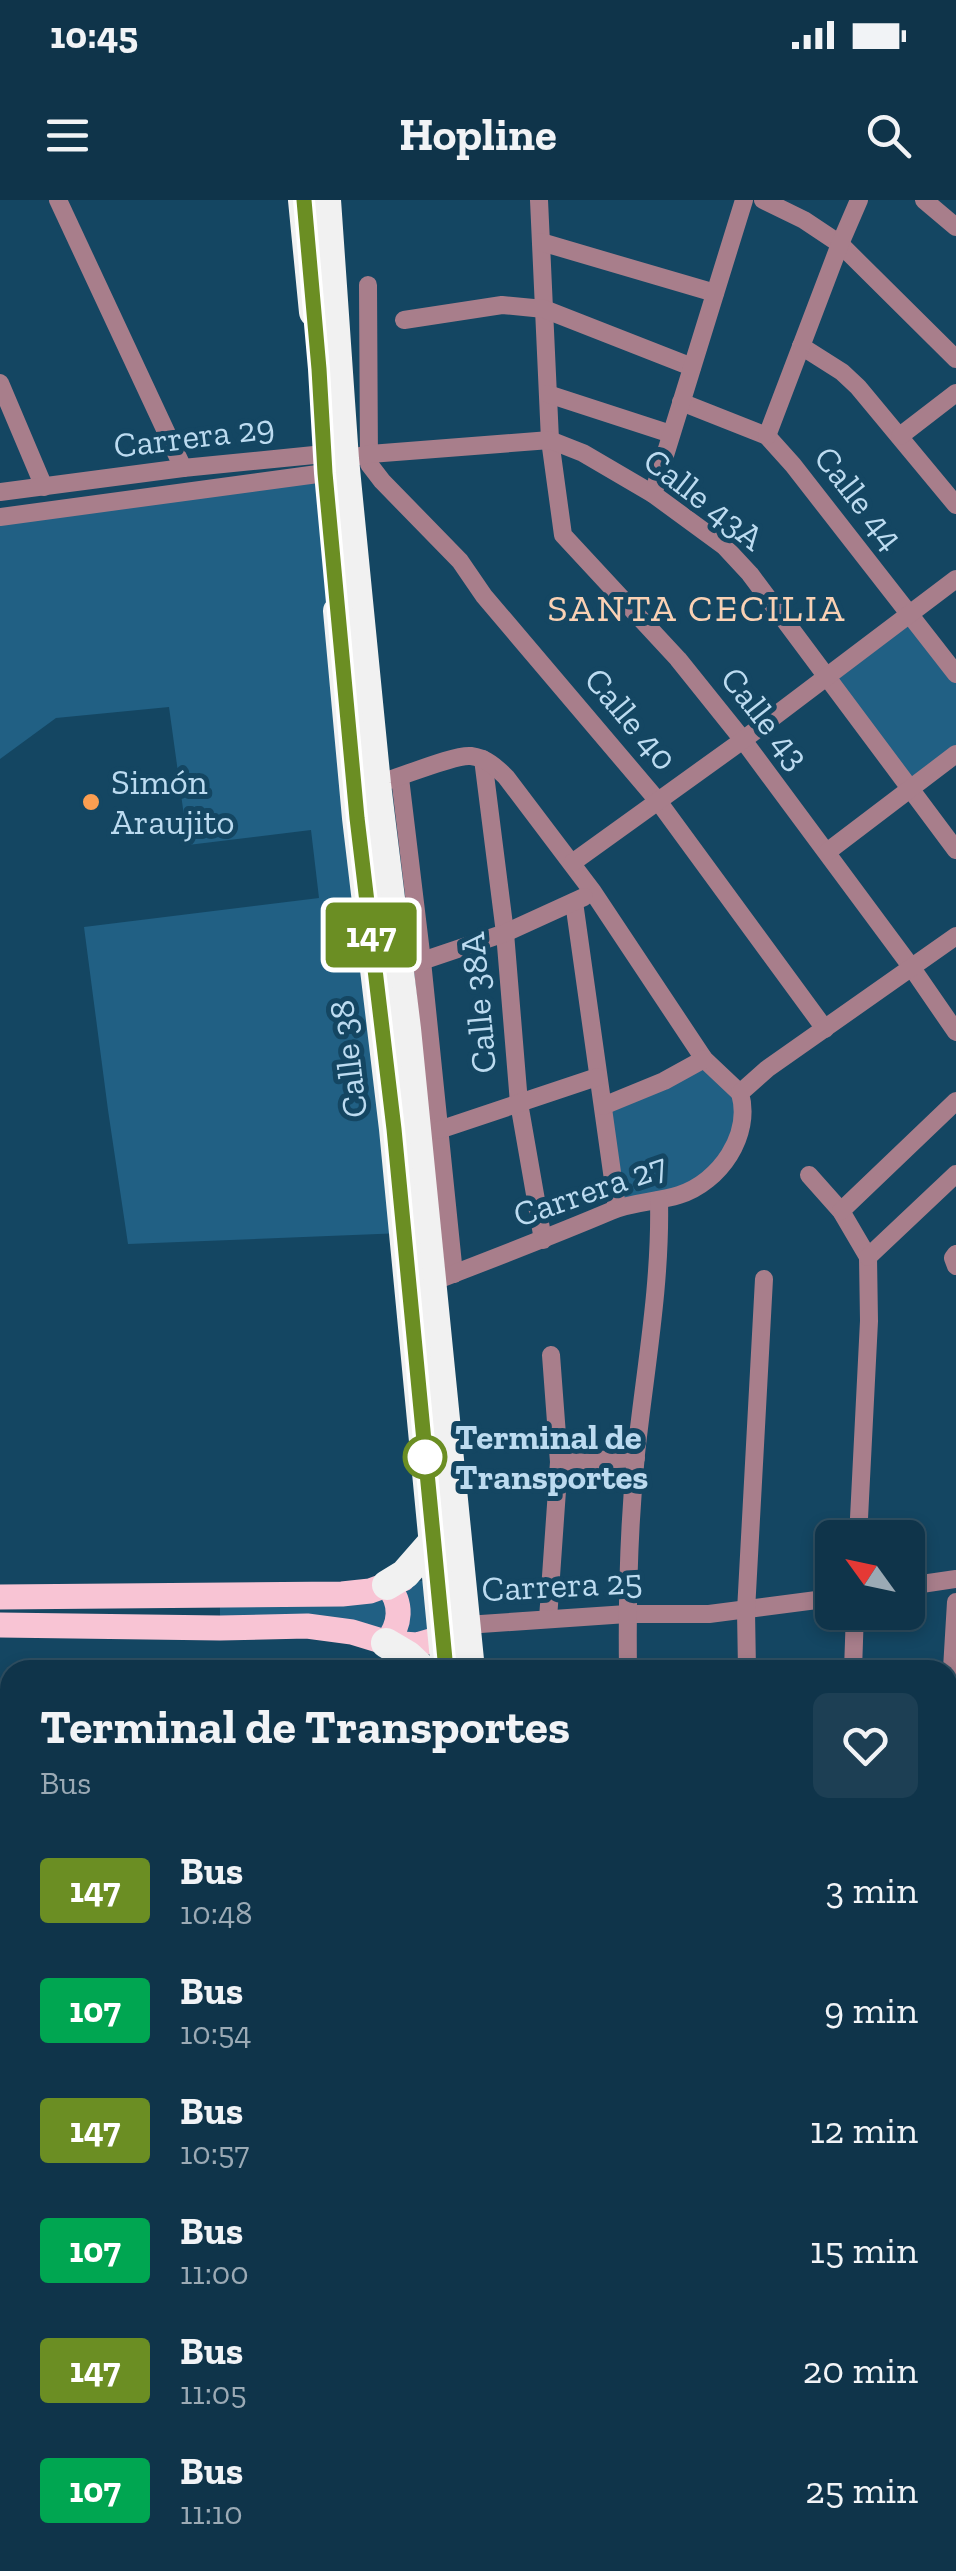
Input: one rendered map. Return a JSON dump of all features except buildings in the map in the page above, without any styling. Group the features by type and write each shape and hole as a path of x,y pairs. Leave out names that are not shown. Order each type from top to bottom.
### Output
{"highway":[{"name":"Calle 38","path":"304,200 388,781 406,1029 443,1278 449,1578 454,1630 466,1660"},
{"name":"Calle 38","path":"326,200 357,818 394,1129 433,1542 449,1578"},
{"path":"387,1584 405,1574 433,1542"},
{"name":"Calle 38","path":"448,1660 454,1630"},
{"path":"386,1642 413,1660"}],"main road":[{"name":"Carrera 25","path":"0,1597 358,1594 406,1578 449,1578"},
{"path":"386,1642 397,1626 398,1612 396,1598 387,1584"},
{"name":"Carrera 25","path":"0,1625 306,1626 417,1644 454,1630"}],"street":[{"path":"58,200 183,468"},
{"name":"Calle 43","path":"539,200 550,440 563,536 678,659 743,740 956,1032"},
{"path":"653,494 744,200"},
{"path":"763,200 840,244 956,359"},
{"path":"767,436 858,200"},
{"path":"924,200 956,227"},
{"path":"540,242 715,293"},
{"path":"341,460 368,285"},
{"path":"404,320 502,305 544,309 692,366"},
{"path":"801,346 842,372 956,505"},
{"path":"0,383 44,487"},
{"path":"900,436 956,393"},
{"path":"548,394 672,434"},
{"name":"Calle 44","path":"682,402 767,436 956,674"},
{"name":"Calle 43A","path":"341,460 550,440 611,468 653,494 724,546 750,574 956,850"},
{"name":"Carrera 29","path":"0,492 183,468 341,460"},
{"name":"Carrera 29","path":"0,517 341,460"},
{"name":"Calle 40","path":"341,460 370,464 460,561 484,596 658,801 824,1029"},
{"path":"572,863 956,579"},
{"path":"827,852 956,754"},
{"path":"443,1278 439,1130 422,961 388,781 460,756 494,765 593,892 704,1059 740,1093 767,1069 956,936"},
{"name":"Calle 38A","path":"483,759 520,1103 543,1240"},
{"path":"422,961 504,934 593,892"},
{"path":"574,902 617,1208"},
{"path":"603,1106 664,1081 704,1059"},
{"path":"439,1130 598,1078"},
{"name":"Carrera 27","path":"443,1278 617,1208 684,1194 724,1163 742,1126 745,1109 740,1093"},
{"path":"841,1211 956,1101"},
{"path":"868,1257 956,1174"},
{"path":"809,1175 841,1211 868,1257 870,1321 859,1520"},
{"path":"628,1660 636,1458 660,1247 659,1200"},
{"path":"746,1660 764,1279"},
{"path":"548,1619 559,1462 552,1355"},
{"path":"559,1462 636,1458"},
{"path":"925,1584 956,1579"},
{"name":"Carrera 25","path":"454,1630 548,1619 746,1611 815,1601"},
{"path":"953,1660 956,1602"},
{"path":"853,1660 854,1630"}],"shaded area":[{"path":"325,473 357,818 403,1233 128,1244 84,927 319,898 311,830 188,845 169,707 56,718 0,759 0,517"},
{"path":"910,615 956,674 956,754 911,788 828,675"},
{"path":"704,1059 745,1109 708,1179 617,1208 603,1106"},
{"path":"437,1579 443,1643 220,1628 220,1595"}],"bus line":[{"name":"147","path":"304,200 357,818 394,1129 445,1660"}],"place":[{"name":"Simón Araujito","path":"91,802"},
{"name":"Terminal de Transportes","path":"425,1457"}],"district":[{"name":"SANTA CECILIA","path":"697,608"}]}
